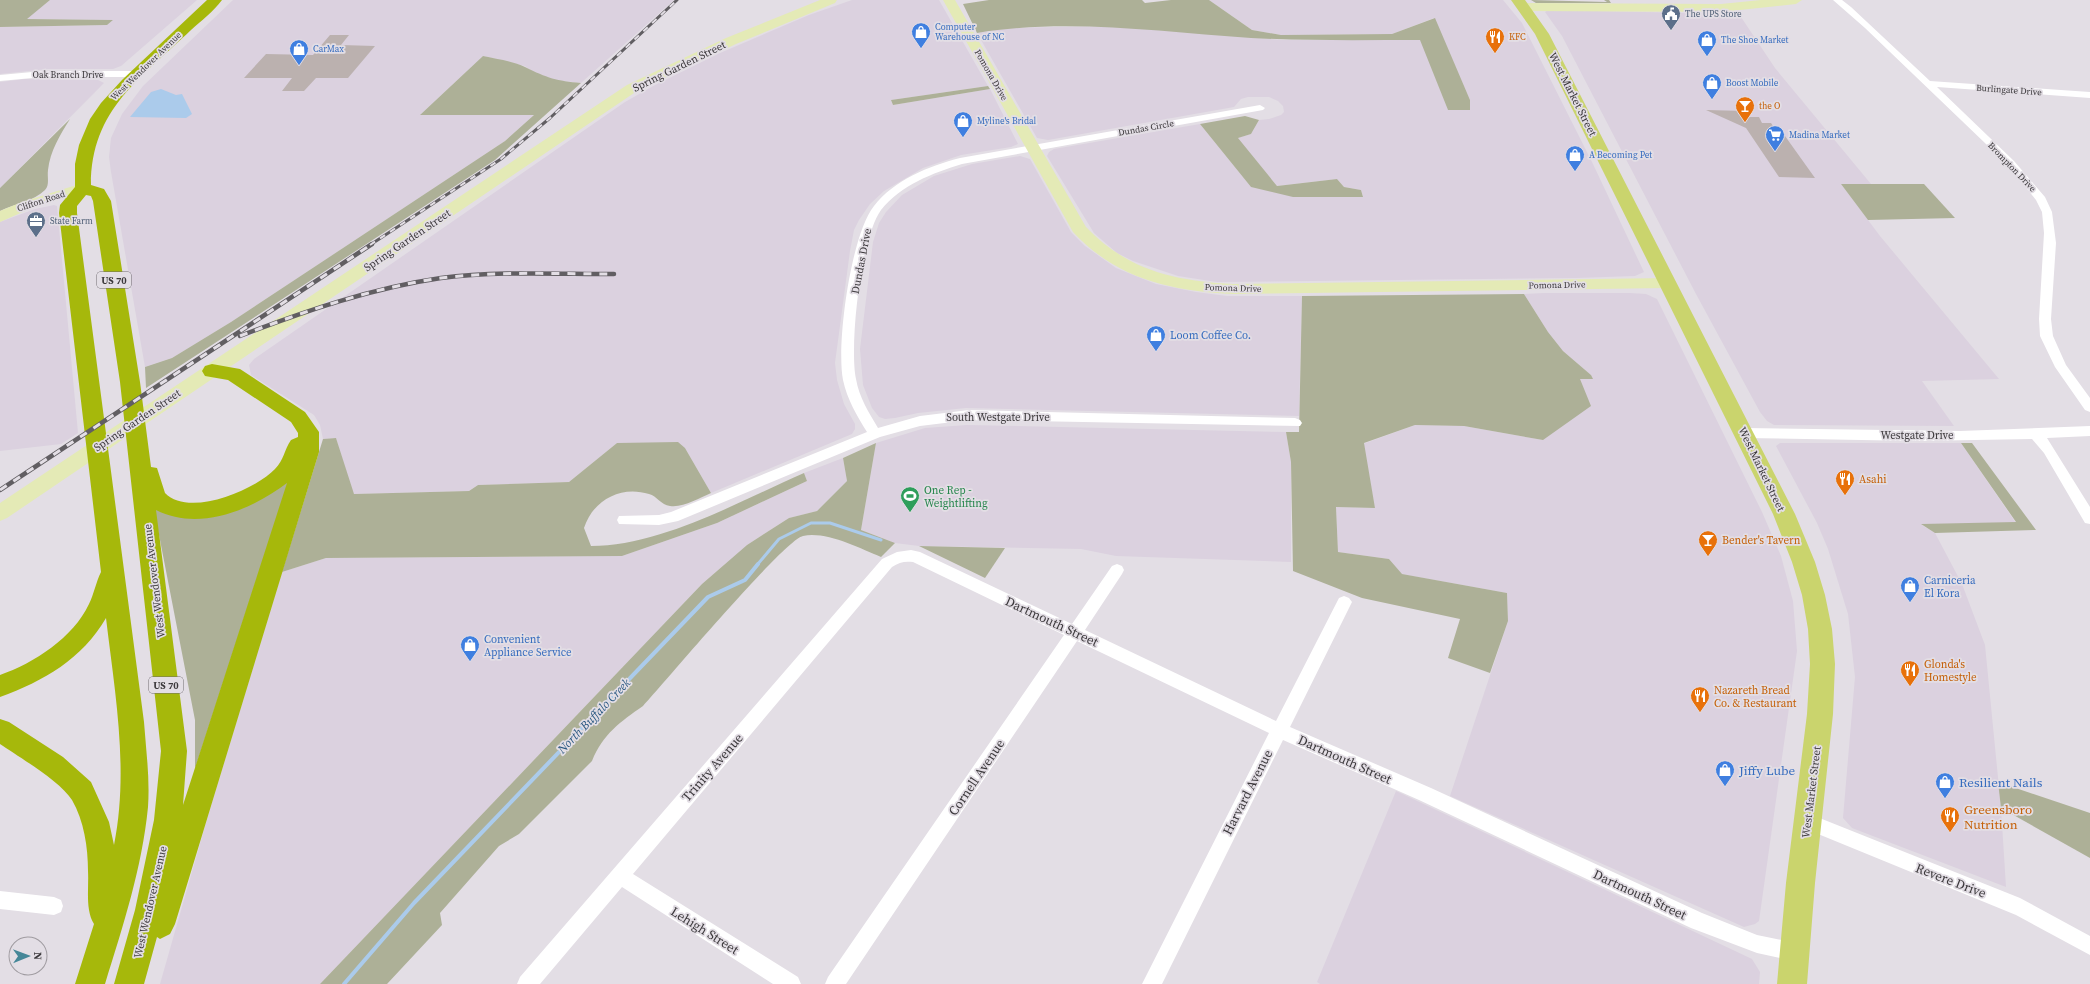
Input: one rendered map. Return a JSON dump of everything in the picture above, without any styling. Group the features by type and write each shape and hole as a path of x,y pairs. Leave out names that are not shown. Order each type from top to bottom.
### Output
{"highway":[{"name":"West Wendover Avenue","path":"129,984 150,910 167,828 174,751 130,382 102,201 98,194 82,188 83,164 92,130 106,106 136,74 215,0"},
{"path":"82,188 69,205 68,213 131,722 135,780 129,848 105,937 90,984"},
{"path":"130,382 154,493 160,502 173,509 184,511 206,511 241,501 268,487 285,472 296,455 298,447 297,437 293,429 221,382 212,371"},
{"path":"137,984 151,953 234,684 308,452 309,432 298,417 233,374 212,371"},
{"path":"0,686 14,682 48,664 81,636 99,608 112,572"},
{"path":"0,730 54,766 81,791 95,822 102,852 105,937"}],"main road":[{"name":"West Market Street","path":"1521,3 1542,34 1744,433 1803,555 1818,615 1823,673 1794,951 1792,984"}],"street":[{"name":"Spring Garden Street","path":"0,513 632,88 654,76 731,41 831,0"},
{"name":"Pomona Drive","path":"949,0 1075,223 1089,242 1112,258 1133,269 1182,284 1204,288 1240,289 1667,283"},
{"path":"1521,3 1726,8 1796,0"},
{"name":"Brompton Drive","path":"1837,0 1928,84 2008,162 2036,192 2047,211 2050,230 2046,316 2047,340 2055,360 2090,407"},
{"name":"Oak Branch Drive","path":"0,78 43,74 136,74"},
{"name":"Burlingate Drive","path":"1928,84 2090,95"},
{"name":"Dundas Circle","path":"1033,148 1260,108"},
{"name":"Dundas Drive","path":"875,434 856,399 849,379 847,363 862,242 870,219 890,195 915,178 933,170 971,159 1033,148"},
{"name":"Clifton Road","path":"0,217 27,205 82,188"},
{"name":"South Westgate Drive","path":"624,520 659,520 673,517 875,434 920,421 969,415 1295,424"},
{"name":"Westgate Drive","path":"1744,433 2036,434 2090,431"},
{"path":"2036,434 2049,450 2090,519"},
{"name":"Dartmouth Street","path":"902,555 915,556 1279,730 1425,794 1705,924 1757,944 1794,951"},
{"name":"Trinity Avenue","path":"527,984 887,563 894,557 902,555"},
{"name":"Cornell Avenue","path":"836,984 1116,570"},
{"name":"Harvard Avenue","path":"1152,984 1344,602"},
{"name":"Revere Drive","path":"1807,821 1847,839 2014,904 2043,918 2090,946"},
{"name":"Lehigh Street","path":"619,875 791,984"},
{"path":"0,900 54,906"}],"shaded area":[{"path":"50,0 197,0 121,66 113,69 48,69 0,74 0,27 107,25 113,20 26,19"},
{"path":"233,0 674,0 581,83 554,80 531,71 525,66 483,56 421,114 535,114 505,141 231,322 172,358 145,367 111,172 109,157 111,138 122,114 143,86"},
{"path":"852,0 939,0 988,86 891,100 893,105 990,89 1018,144 1011,147 961,155 923,168 884,191 870,204 859,220 854,230 850,251 835,363 837,380 844,404 855,424 855,429 852,434 711,493 685,448 617,443 569,482 478,485 469,491 353,494 336,438 323,439 320,425 314,415 251,375 249,365 254,359 625,102 655,85 720,53 809,15"},
{"path":"1209,0 1503,0 1522,23 1592,162 1644,272 1635,276 1576,278 1217,282 1178,276 1133,261 1117,253 1094,233 1047,156 1049,152 1054,149 1200,124 1251,187 1363,196 1361,190 1344,187 1337,179 1277,186 1237,138 1251,134 1259,120 1269,119 1281,115 1284,112 1283,106 1278,101 1269,97 1248,97 1241,99 1234,107 1048,140 1037,138 977,33 1008,28 1109,26 1283,40 1421,40 1448,110 1470,110 1470,100 1434,18 1392,34 1281,35 1252,30"},
{"path":"1548,10 1739,14 1775,68 1871,184 1841,184 1880,236 1999,379 1922,381 1954,426 1774,425 1767,421 1760,412 1696,294 1562,36 1545,12"},
{"path":"25,79 98,80 104,83 0,188 0,82"},
{"path":"1020,156 1030,159 1071,232 1085,246 1116,268 1156,284 1196,292 1227,296 1302,296 1299,416 966,408 918,413 895,418 885,419 879,417 872,408 863,385 860,349 873,242 879,223 886,212 902,195 934,176 972,164"},
{"path":"54,205 57,206 78,433 61,444 0,451 0,222 35,209"},
{"path":"1630,293 1646,294 1657,299 1762,512 1781,556 1793,601 1797,651 1759,921 1755,924 1744,927 1450,796 1508,621 1507,593 1401,574 1389,559 1338,552 1336,507 1375,508 1363,444 1415,425 1464,426 1543,440 1580,379 1591,375 1563,351 1548,332 1524,294"},
{"path":"967,425 1286,432 1291,462 1291,562 1116,556 1081,549 919,546 895,543 861,530 876,443 925,428"},
{"path":"1780,443 1961,443 2016,523 1922,525 1935,533 1962,584 1985,645 2001,808 2006,887 1852,828 1843,818 1855,677 1848,614 1828,549 1817,523 1776,446"},
{"path":"843,458 847,481 817,511 789,518 747,545 702,584 320,984 160,984 205,826 282,572 326,558 622,556 717,523 807,481 804,473"},
{"path":"1396,791 1752,959 1760,972 1759,984 1320,984 1317,982"}],"green space":[{"path":"0,0 50,0 27,19 113,20 107,25 0,27"},
{"path":"989,0 1142,0 1145,3 1171,0 1209,0 1252,30 1281,35 1392,34 1435,18 1470,100 1470,110 1448,110 1420,40 1272,39 1080,26 1011,29 977,33 963,4"},
{"path":"1531,0 1607,2 1604,0 1609,0 1611,3 1536,3"},
{"path":"483,56 515,63 552,78 581,83 495,160 146,388 145,367 172,358 231,322 505,141 534,115 420,115"},
{"path":"988,86 990,89 893,105 891,100"},
{"path":"1245,116 1259,120 1251,134 1238,138 1277,186 1337,179 1344,187 1361,190 1363,197 1293,197 1251,187 1200,124"},
{"path":"70,119 59,137 51,156 48,170 47,188 30,200 0,211 0,188"},
{"path":"1841,184 1924,184 1955,218 1868,220"},
{"path":"1524,294 1548,332 1563,351 1591,375 1593,379 1580,379 1591,406 1543,440 1464,426 1415,425 1364,443 1375,508 1336,507 1338,552 1389,559 1402,574 1507,593 1508,621 1490,673 1448,658 1460,619 1362,598 1293,571 1291,462 1286,432 1299,432 1302,296"},
{"path":"336,438 354,494 469,491 478,485 569,482 617,443 678,442 685,448 711,493 680,506 667,505 652,495 639,492 619,493 609,497 594,510 588,518 584,528 591,546 618,544 645,539 700,520 804,473 807,481 717,523 622,556 326,558 282,572 323,439"},
{"path":"876,443 861,530 895,543 881,557 842,541 822,536 803,536 792,543 750,585 643,706 613,729 601,743 592,761 519,834 499,846 440,913 442,925 387,984 320,984 702,584 747,545 789,518 817,511 847,481 843,458"},
{"path":"1961,443 1972,443 2036,530 1935,533 1921,524 2016,522"},
{"path":"292,470 195,769 195,720 153,504 194,517"},
{"path":"919,546 1005,548 985,578"},
{"path":"1998,782 2090,813 2090,858 2001,808"}],"water":[{"path":"161,89 176,95 182,94 192,114 186,118 130,117 151,92"}],"building":[{"name":"CarMax","path":"330,35 349,35 341,45 375,46 348,78 316,78 304,91 282,91 292,78 244,78 266,54 313,55"},
{"path":"1706,110 1746,111 1750,117 1759,117 1762,123 1771,123 1775,129 1780,129 1815,178 1779,177 1746,128"}],"waterway":[{"name":"North Buffalo Creek","path":"757,565 779,539 811,523 830,523 881,540"},
{"name":"North Buffalo Creek","path":"344,984 414,903 708,597 745,580 758,564"}],"railway":[{"path":"370,245 501,159 550,118 677,0"},
{"path":"0,490 372,244"},
{"path":"240,336 339,301 415,282 484,274 614,274"}],"place":[{"name":"The UPS Store","path":"1671,31"},
{"name":"Computer Warehouse of NC","path":"921,49"},
{"name":"KFC","path":"1495,54"},
{"name":"The Shoe Market","path":"1707,57"},
{"name":"CarMax","path":"299,66"},
{"name":"Boost Mobile","path":"1712,100"},
{"name":"the O","path":"1745,123"},
{"name":"Myline's Bridal","path":"963,138"},
{"name":"Madina Market","path":"1775,152"},
{"name":"A Becoming Pet","path":"1575,172"},
{"name":"State Farm","path":"36,238"},
{"name":"Loom Coffee Co.","path":"1156,352"},
{"name":"Asahi","path":"1845,496"},
{"name":"One Rep - Weightlifting","path":"910,513"},
{"name":"Bender's Tavern","path":"1708,557"},
{"name":"Carniceria El Kora","path":"1910,603"},
{"name":"Convenient Appliance Service","path":"470,662"},
{"name":"Glonda's Homestyle","path":"1910,687"},
{"name":"Nazareth Bread Co. & Restaurant","path":"1700,713"},
{"name":"Jiffy Lube","path":"1725,787"},
{"name":"Resilient Nails","path":"1945,799"},
{"name":"Greensboro Nutrition","path":"1950,833"}]}
